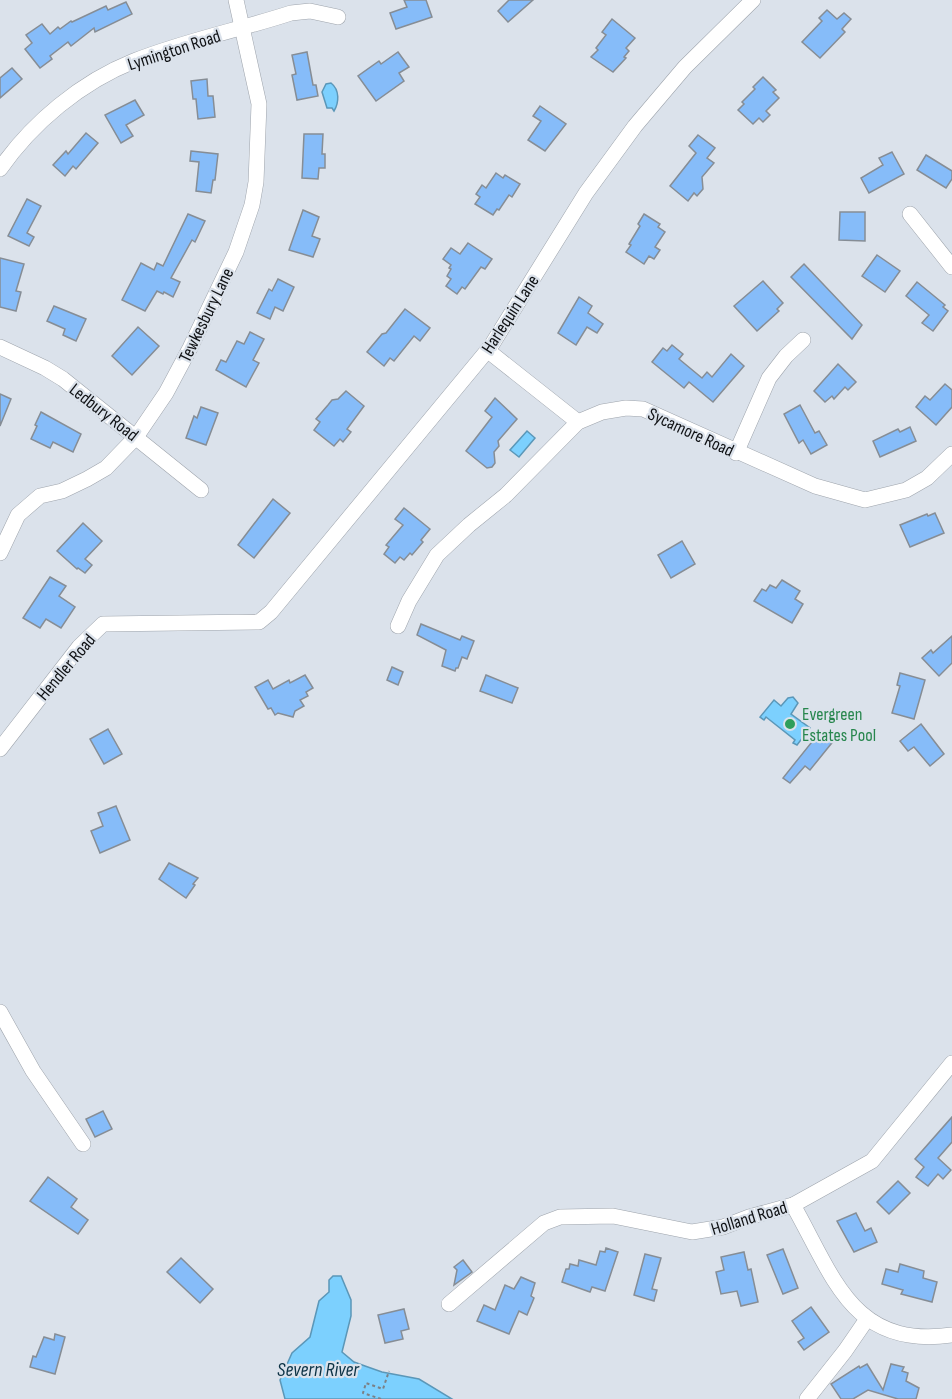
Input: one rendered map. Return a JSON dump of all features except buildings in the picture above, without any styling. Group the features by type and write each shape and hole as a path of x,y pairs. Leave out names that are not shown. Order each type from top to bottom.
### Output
{"street":[{"name":"Tewkesbury Lane","path":"0,553 18,515 40,496 62,491 106,468 136,437 166,393 230,266 252,205 259,158 259,104 236,0"},
{"name":"Harlequin Lane","path":"259,622 271,612 487,350 586,193 635,126 685,67 753,0"},
{"name":"Lymington Road","path":"0,169 28,134 54,109 99,79 133,62 291,13 310,11 338,17"},
{"path":"910,214 952,267"},
{"path":"736,453 769,378 786,356 803,340"},
{"name":"Ledbury Road","path":"0,347 45,368 201,490"},
{"path":"487,350 578,422"},
{"name":"Sycamore Road","path":"398,626 409,600 437,555 506,495 578,422 602,412 626,408 643,409 736,453 815,486 865,500 906,490 927,478 952,454"},
{"name":"Hendler Road","path":"0,749 80,647 103,624 259,622"},
{"path":"0,1012 33,1071 83,1144"},
{"name":"Holland Road","path":"449,1304 544,1223 560,1218 613,1216 692,1232 723,1227 793,1205 872,1161 952,1063"},
{"path":"793,1205 843,1293 852,1306 867,1319 877,1326 906,1335 935,1338 952,1335"},
{"path":"807,1399 846,1351 867,1319"}],"path":[{"path":"381,1399 363,1393 366,1383 383,1389 389,1371"}],"water":[{"path":"331,83 338,97 334,111 332,108 327,108 322,92 326,84"},
{"path":"527,431 535,438 519,457 510,450"},
{"name":"Evergreen Estates Pool","path":"793,697 798,703 791,714 810,728 797,745 793,743 795,740 766,717 764,720 760,717 774,700 781,706 788,698"},
{"name":"Severn River","path":"333,1276 341,1276 351,1300 351,1316 342,1352 354,1362 382,1372 419,1379 452,1399 285,1399 280,1380 292,1353 310,1337 319,1301 329,1292 329,1280"}],"place":[{"name":"Evergreen Estates Pool","path":"790,724"}]}
